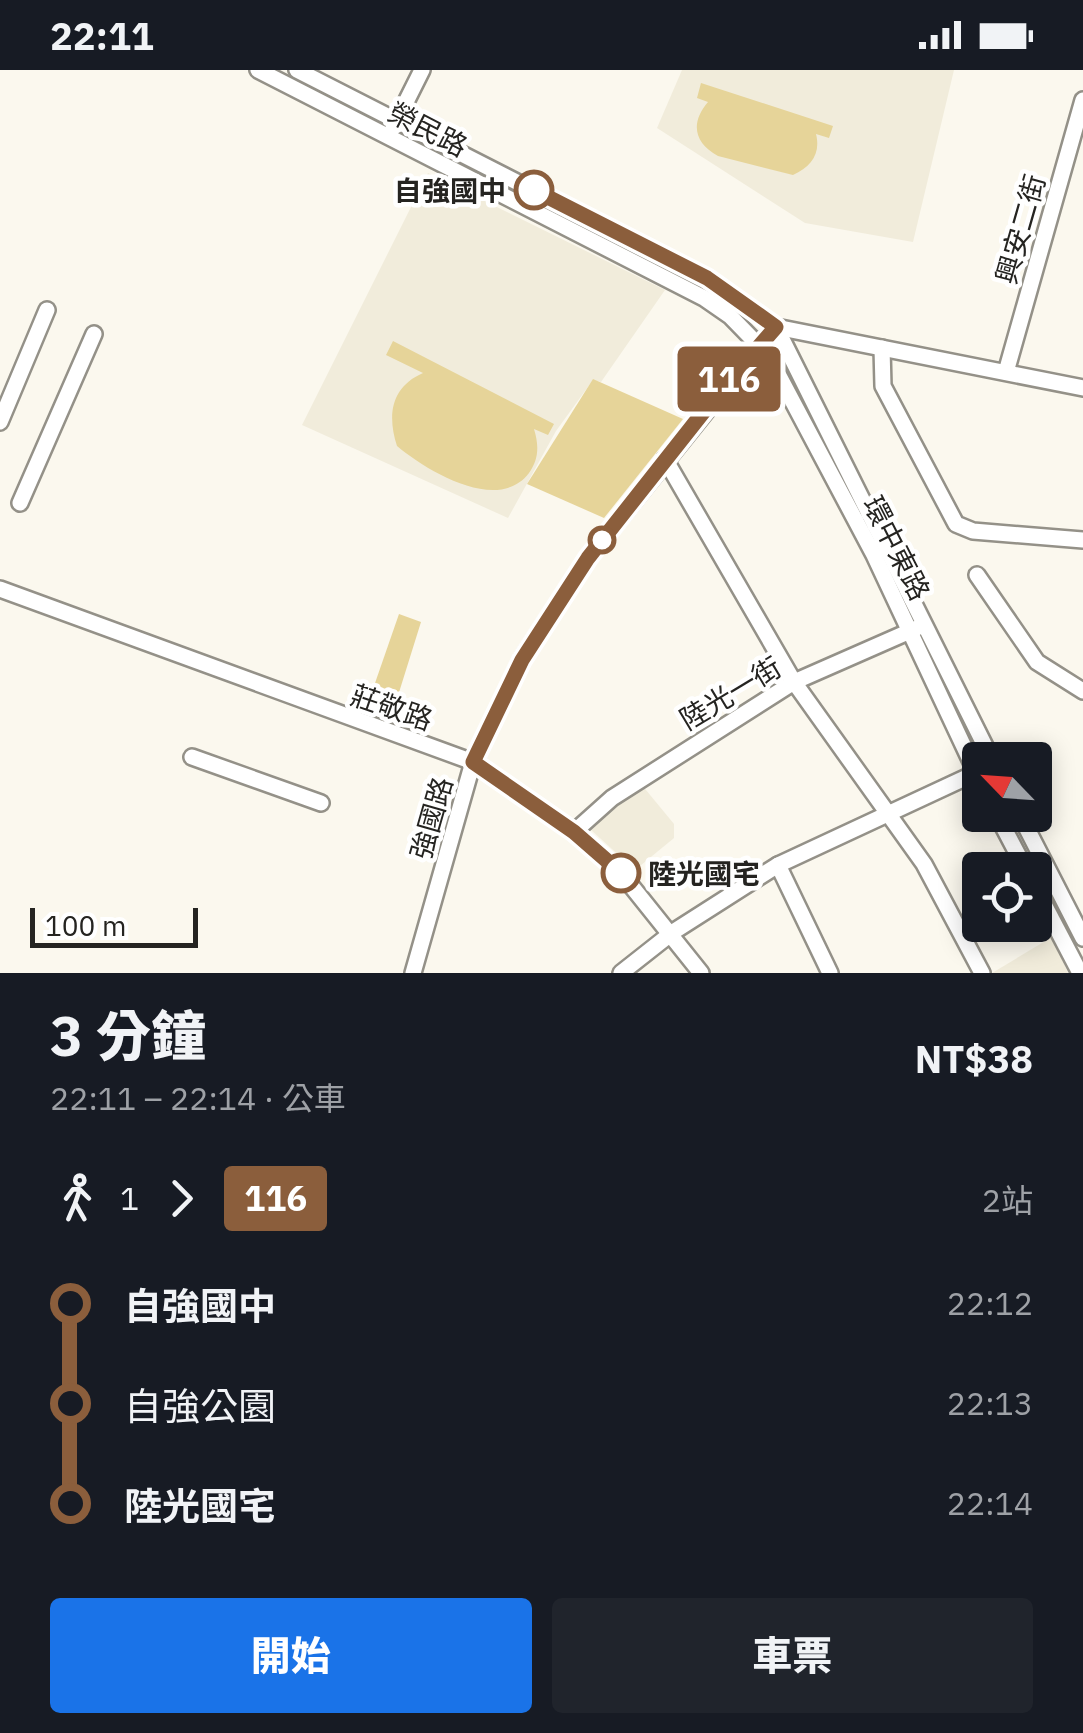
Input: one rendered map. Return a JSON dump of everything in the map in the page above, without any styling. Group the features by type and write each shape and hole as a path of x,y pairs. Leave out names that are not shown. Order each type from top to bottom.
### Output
{"street":[{"name":"榮民路","path":"258,70 704,298 759,343"},
{"name":"榮民路","path":"297,70 707,278 776,327 1083,388"},
{"path":"388,136 422,70"},
{"name":"興安二街","path":"1006,372 1083,100"},
{"path":"0,422 47,310"},
{"path":"759,343 776,327"},
{"name":"環中東路","path":"776,327 983,742"},
{"path":"20,503 94,334"},
{"name":"環中東路","path":"759,343 910,631 963,742"},
{"name":"強國路","path":"413,973 473,762 522,660 588,558 759,343"},
{"path":"882,348 884,386 956,524 973,531 1083,540"},
{"path":"665,459 794,682 924,864 982,973"},
{"path":"977,575 1038,662 1083,690"},
{"name":"莊敬路","path":"0,589 473,762 574,832 621,873 673,932 702,973"},
{"name":"陸光一街","path":"574,832 652,771 794,682 927,624"},
{"path":"192,757 321,804"},
{"path":"622,973 673,932 778,866 962,783"},
{"path":"1029,832 1083,938"},
{"path":"778,866 830,973"},
{"path":"1052,920 1080,973"}],"shaded area":[{"path":"682,70 954,70 913,242 805,223 657,128"},
{"path":"701,83 833,126 829,138 816,134 813,159 793,175 718,156 704,145 697,132 699,117 708,102 697,98"},
{"name":"自強國中","path":"428,173 665,290 601,382 593,380 556,431 508,518 302,425"},
{"path":"393,341 554,424 548,435 534,429 537,452 529,473 516,485 500,490 482,489 426,467 397,446 392,423 394,403 404,386 423,373 386,355"},
{"path":"593,379 683,419 604,518 527,484"},
{"path":"399,614 421,622 391,718 366,709"},
{"path":"641,784 674,824 674,838 635,870 590,829"},
{"path":"1052,937 1068,973 992,973 1044,942 1052,942"}],"bus line":[{"name":"116","path":"534,190 707,278 776,327 759,343 588,558 522,660 473,762 574,832 621,873"}],"place":[{"name":"自強國中","path":"534,190"},
{"name":"陸光國宅","path":"621,873"}]}
